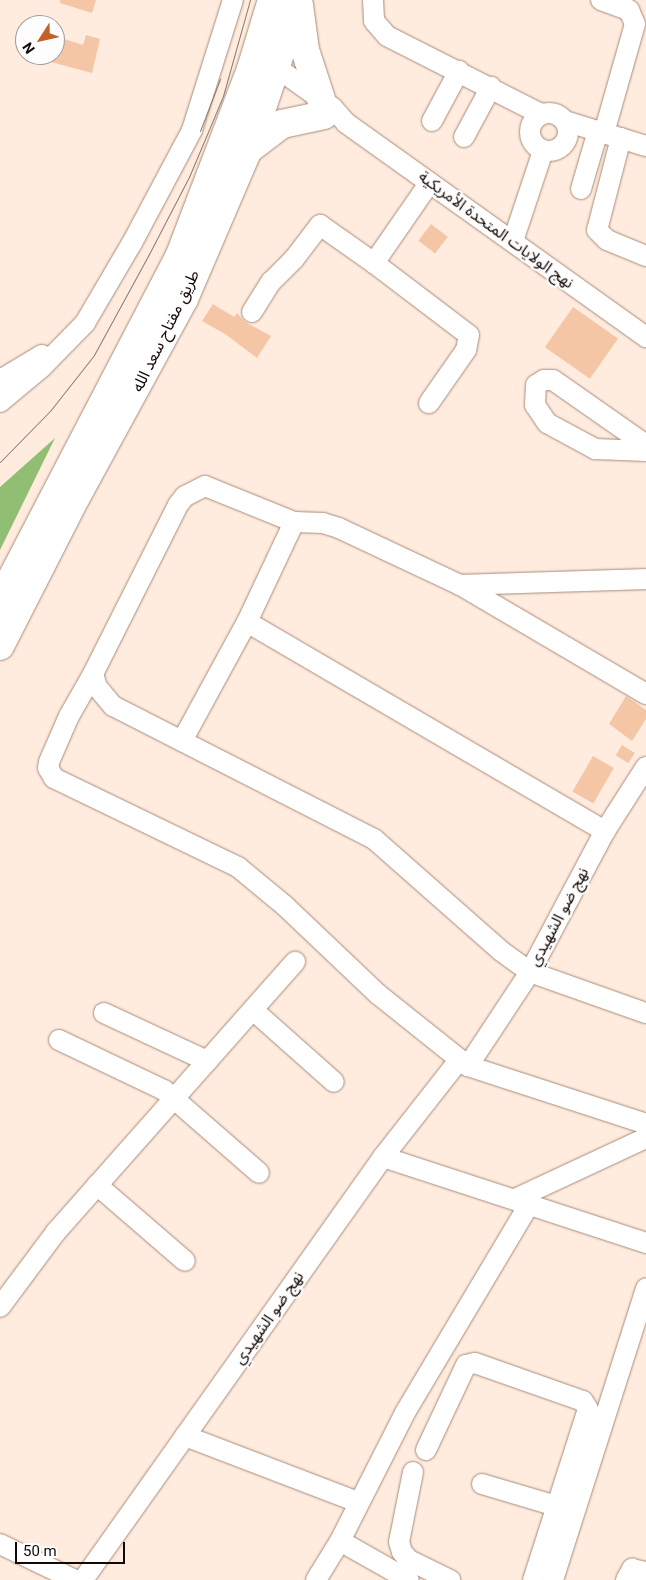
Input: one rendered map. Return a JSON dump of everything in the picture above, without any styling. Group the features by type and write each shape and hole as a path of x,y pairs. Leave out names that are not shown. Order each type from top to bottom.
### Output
{"highway":[{"name":"طريق مفتاح سعد الله","path":"0,646 76,497 184,299 248,150 263,67 272,0"},
{"name":"طريق مفتاح سعد الله","path":"0,601 156,305 263,67 298,0"},
{"path":"248,150 282,124 330,112 305,50 298,0"}],"street":[{"path":"0,402 70,339 84,323 132,243 192,130 233,0"},
{"path":"373,0 374,21 387,36 541,114 554,113 565,121 646,146"},
{"path":"601,0 629,10 635,24 608,134 597,230 607,240 646,256"},
{"name":"نهج الولايات المتحدة الأمريكية","path":"263,67 430,182 646,337"},
{"path":"432,121 459,71"},
{"path":"464,137 490,87"},
{"path":"541,114 529,130 533,143 544,151 557,150 566,141 565,121"},
{"path":"582,189 608,134"},
{"path":"513,241 544,151"},
{"path":"374,263 430,182"},
{"path":"252,312 271,282 294,259 320,225 374,263 469,335 466,350 428,403"},
{"path":"0,380 70,339"},
{"path":"646,445 553,380 544,380 536,385 535,405 547,423 595,448 646,451"},
{"path":"646,694 460,585 339,528 323,523 294,522 205,486 185,496 178,505 93,674 69,716 48,768 54,778 238,867 284,905 379,995 464,1063 646,1124"},
{"path":"182,741 247,622 294,522"},
{"path":"460,585 646,579"},
{"path":"247,622 605,832"},
{"path":"93,674 97,687 113,706 374,839 501,951 530,972 646,1013"},
{"name":"نهج ضو الشهيدي","path":"83,1580 383,1157 464,1063 530,972 605,832 646,767"},
{"path":"0,1307 28,1266 295,962"},
{"path":"253,1010 334,1082"},
{"path":"104,1013 207,1061"},
{"path":"59,1040 164,1090 259,1173"},
{"path":"316,1580 340,1541 358,1502 406,1412 522,1201 646,1138"},
{"path":"383,1157 646,1243"},
{"path":"97,1186 185,1261"},
{"path":"533,1580 566,1509 646,1288"},
{"path":"426,1450 466,1365 475,1364 583,1400 588,1408 553,1580"},
{"path":"185,1436 358,1502"},
{"path":"413,1472 399,1542 402,1552 409,1560 450,1580"},
{"path":"482,1484 566,1509"},
{"path":"340,1541 409,1580"},
{"path":"0,1544 75,1580"},
{"path":"626,1580 632,1569 646,1572"}],"green space":[{"path":"55,438 0,550 0,487"}],"building":[{"path":"60,0 96,0 92,13 60,3"},
{"path":"86,35 100,39 92,73 62,65 65,65 65,39 83,45"},
{"path":"431,224 448,237 435,253 418,241"},
{"path":"213,304 234,317 237,313 245,322 271,336 257,358 225,334 202,321"},
{"path":"573,307 618,339 590,379 545,347"},
{"path":"626,696 646,710 646,719 632,741 609,724"},
{"path":"622,745 635,753 628,763 616,755"},
{"path":"593,756 614,768 593,804 572,792"}],"tram line":[{"path":"0,462 50,411 94,355 148,256 189,177 223,96 250,0"},
{"path":"200,131 220,79"}]}
